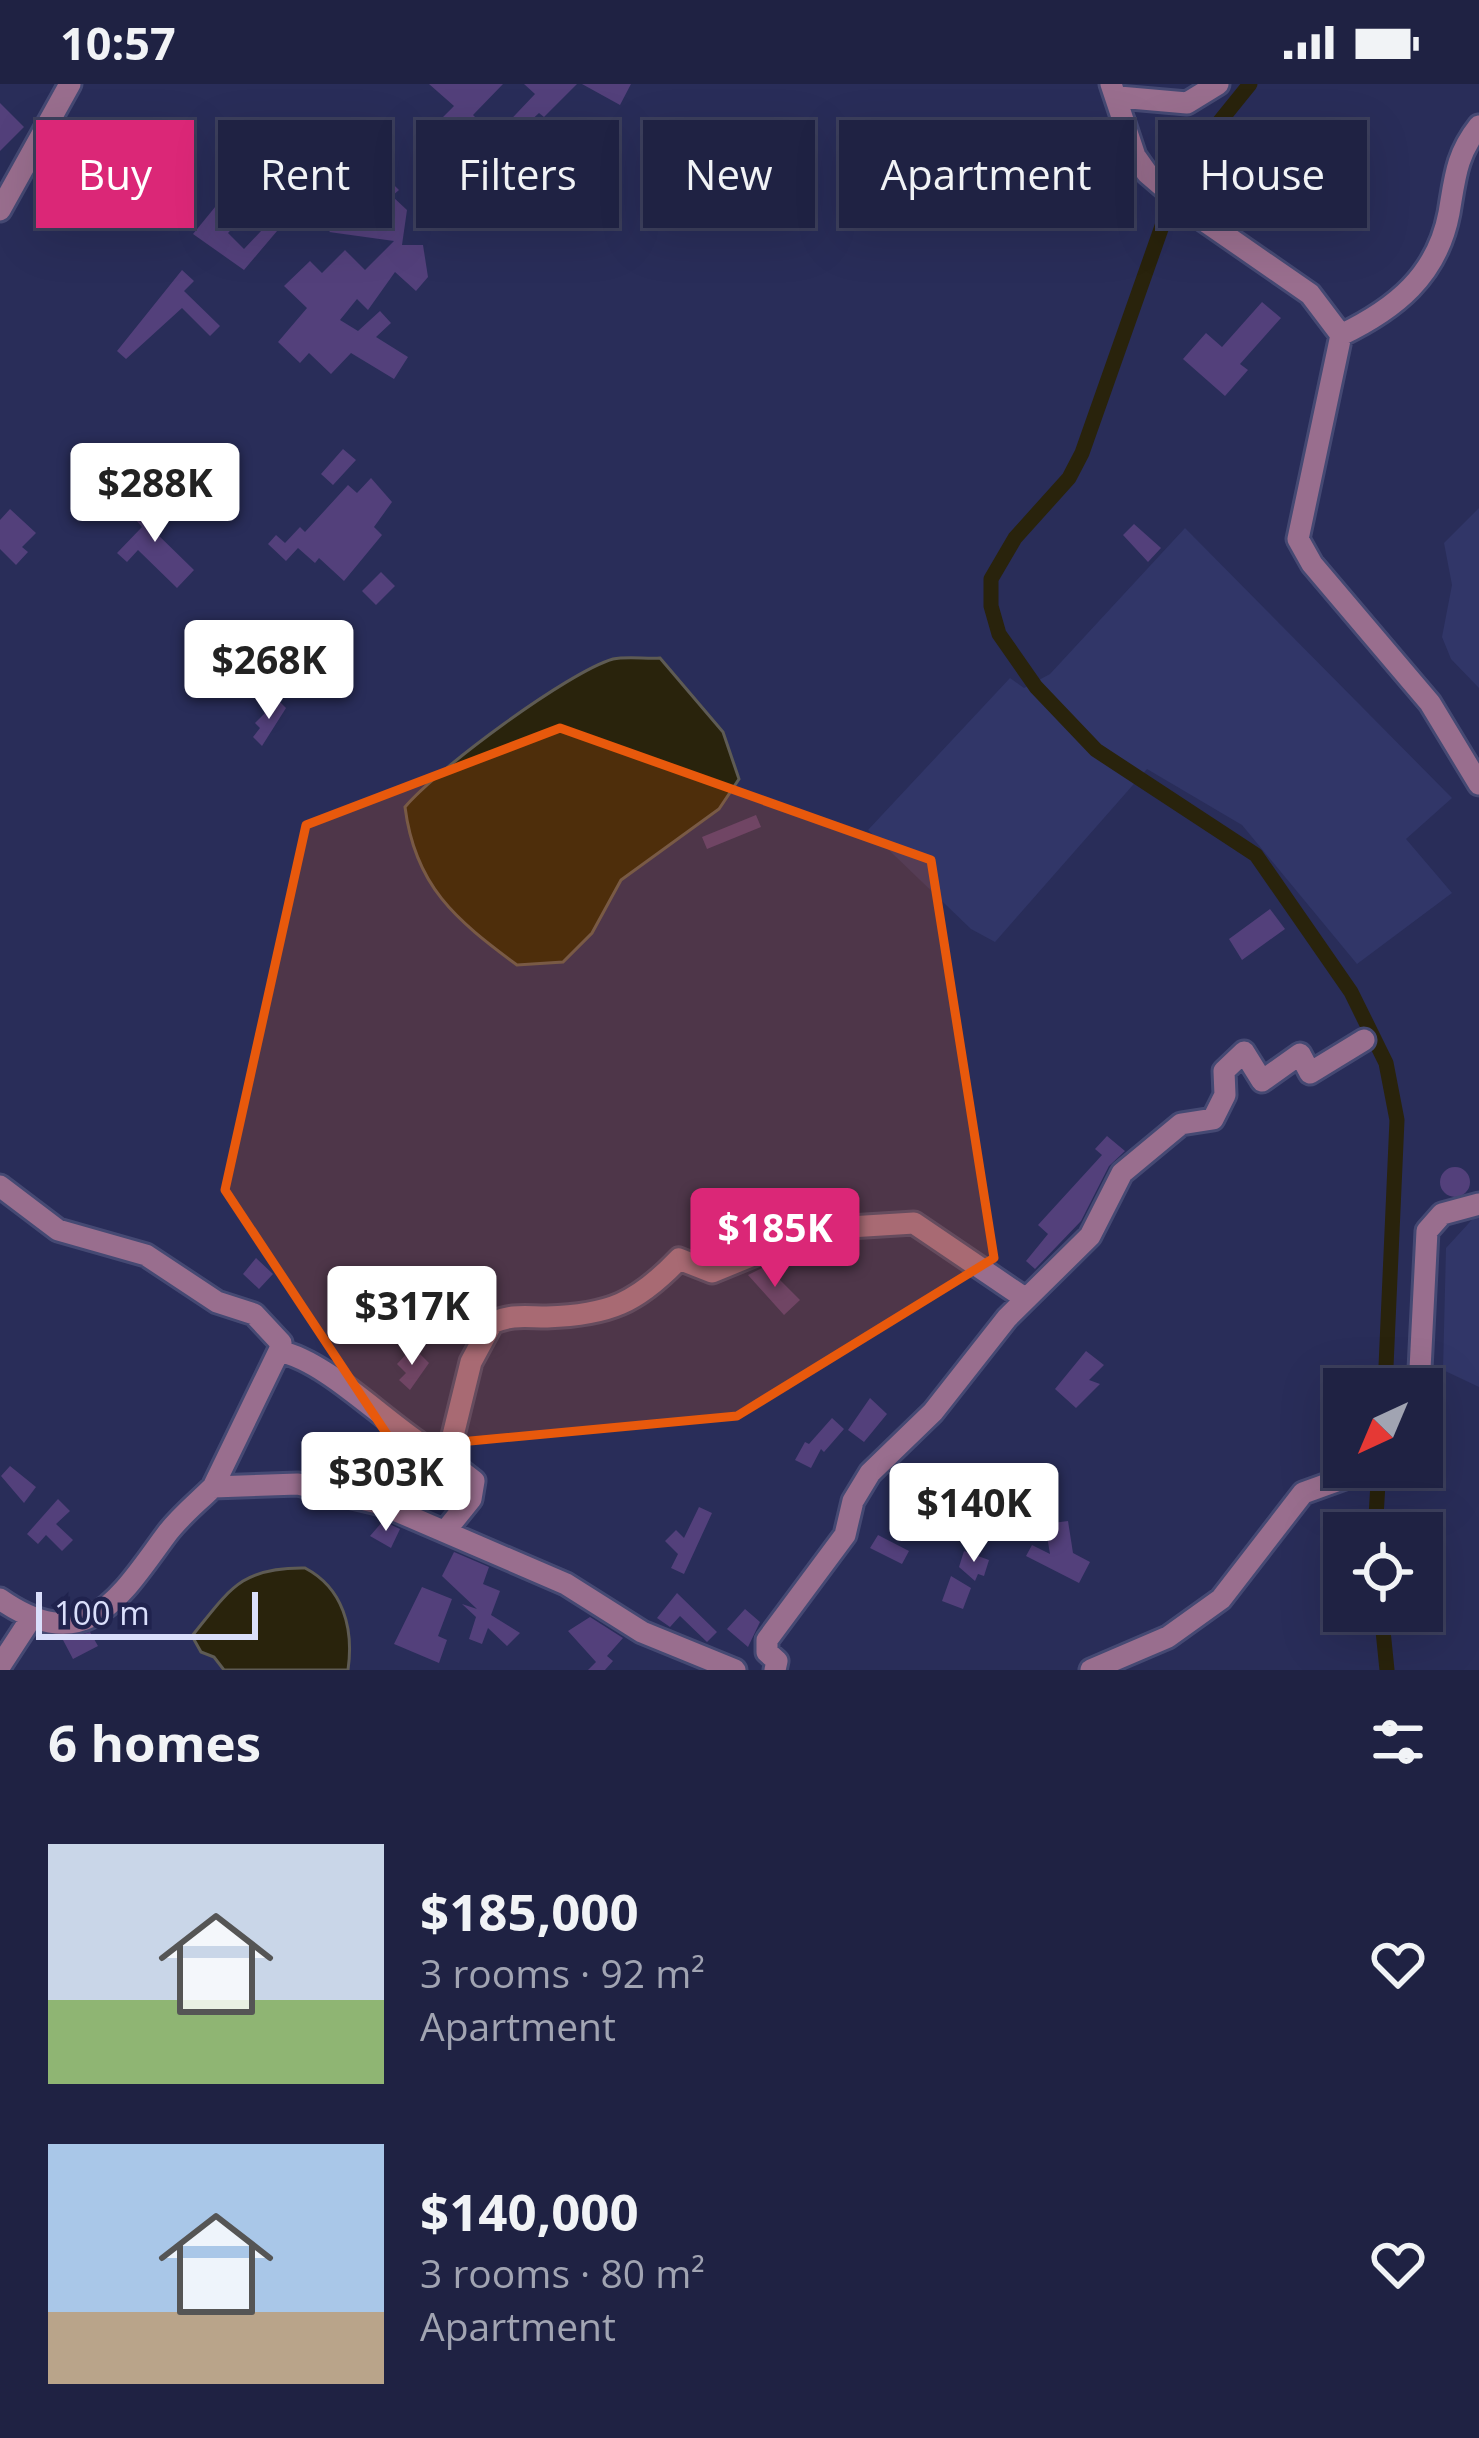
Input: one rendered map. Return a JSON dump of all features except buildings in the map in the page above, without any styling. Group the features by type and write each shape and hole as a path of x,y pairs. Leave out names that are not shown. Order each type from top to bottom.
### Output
{"street":[{"path":"0,210 70,84"},
{"path":"1218,84 1187,103 1115,90 1135,156 1147,173 1196,215 1310,294 1341,335"},
{"path":"1479,126 1462,148 1434,262 1406,296 1341,335 1298,539 1312,563 1430,703 1479,784"},
{"path":"775,1670 777,1661 767,1652 767,1640 845,1535 860,1487 933,1412 1026,1299 1090,1236 1112,1199 1112,1184 1142,1151 1181,1124 1206,1123 1220,1112 1224,1071 1244,1052 1262,1081 1300,1054 1310,1072 1364,1040"},
{"path":"0,1186 58,1230 146,1255 217,1301 254,1314 281,1343 213,1487 169,1530 127,1593 105,1612 57,1622 32,1616 0,1599"},
{"path":"1419,1368 1420,1286 1427,1231 1442,1214 1479,1204"},
{"path":"447,1460 471,1362 492,1322 513,1314 546,1317 627,1305 680,1259 700,1272 712,1272 817,1229 914,1223 1026,1299"},
{"path":"279,1352 303,1356 414,1444 447,1460 474,1481 471,1499 446,1529"},
{"path":"213,1487 298,1484 378,1503 588,1595 669,1646 735,1670"},
{"path":"1091,1670 1168,1637 1221,1599 1304,1493 1323,1486"},
{"path":"0,1666 32,1616"}],"highlighted area":[{"path":"560,728 931,860 994,1258 737,1416 396,1448 225,1190 306,825"}],"shaded area":[{"path":"1479,508 1479,688 1451,659 1442,637 1452,585 1444,543"},
{"path":"1185,528 1452,798 1406,839 1452,893 1357,964 1242,825 1147,769 995,942 971,929 868,830 1010,678 1024,688 1050,674"},
{"path":"660,658 723,732 739,779 719,809 621,880 592,933 563,962 517,965 457,916 428,880 410,835 405,807 473,747 566,682 613,659"},
{"path":"1479,1212 1479,1387 1443,1370 1446,1248"},
{"path":"305,1568 329,1586 343,1611 349,1639 348,1670 224,1670 214,1657 201,1652 192,1636 239,1584 266,1572"}],"waterway":[{"path":"1250,84 1208,136 1173,195 1082,453 1069,478 1015,538 991,579 991,606 999,634 1036,687 1096,750 1256,855 1351,992 1386,1063 1397,1120 1386,1368"},
{"path":"1376,1512 1378,1488"},
{"path":"1383,1632 1387,1670"}]}
